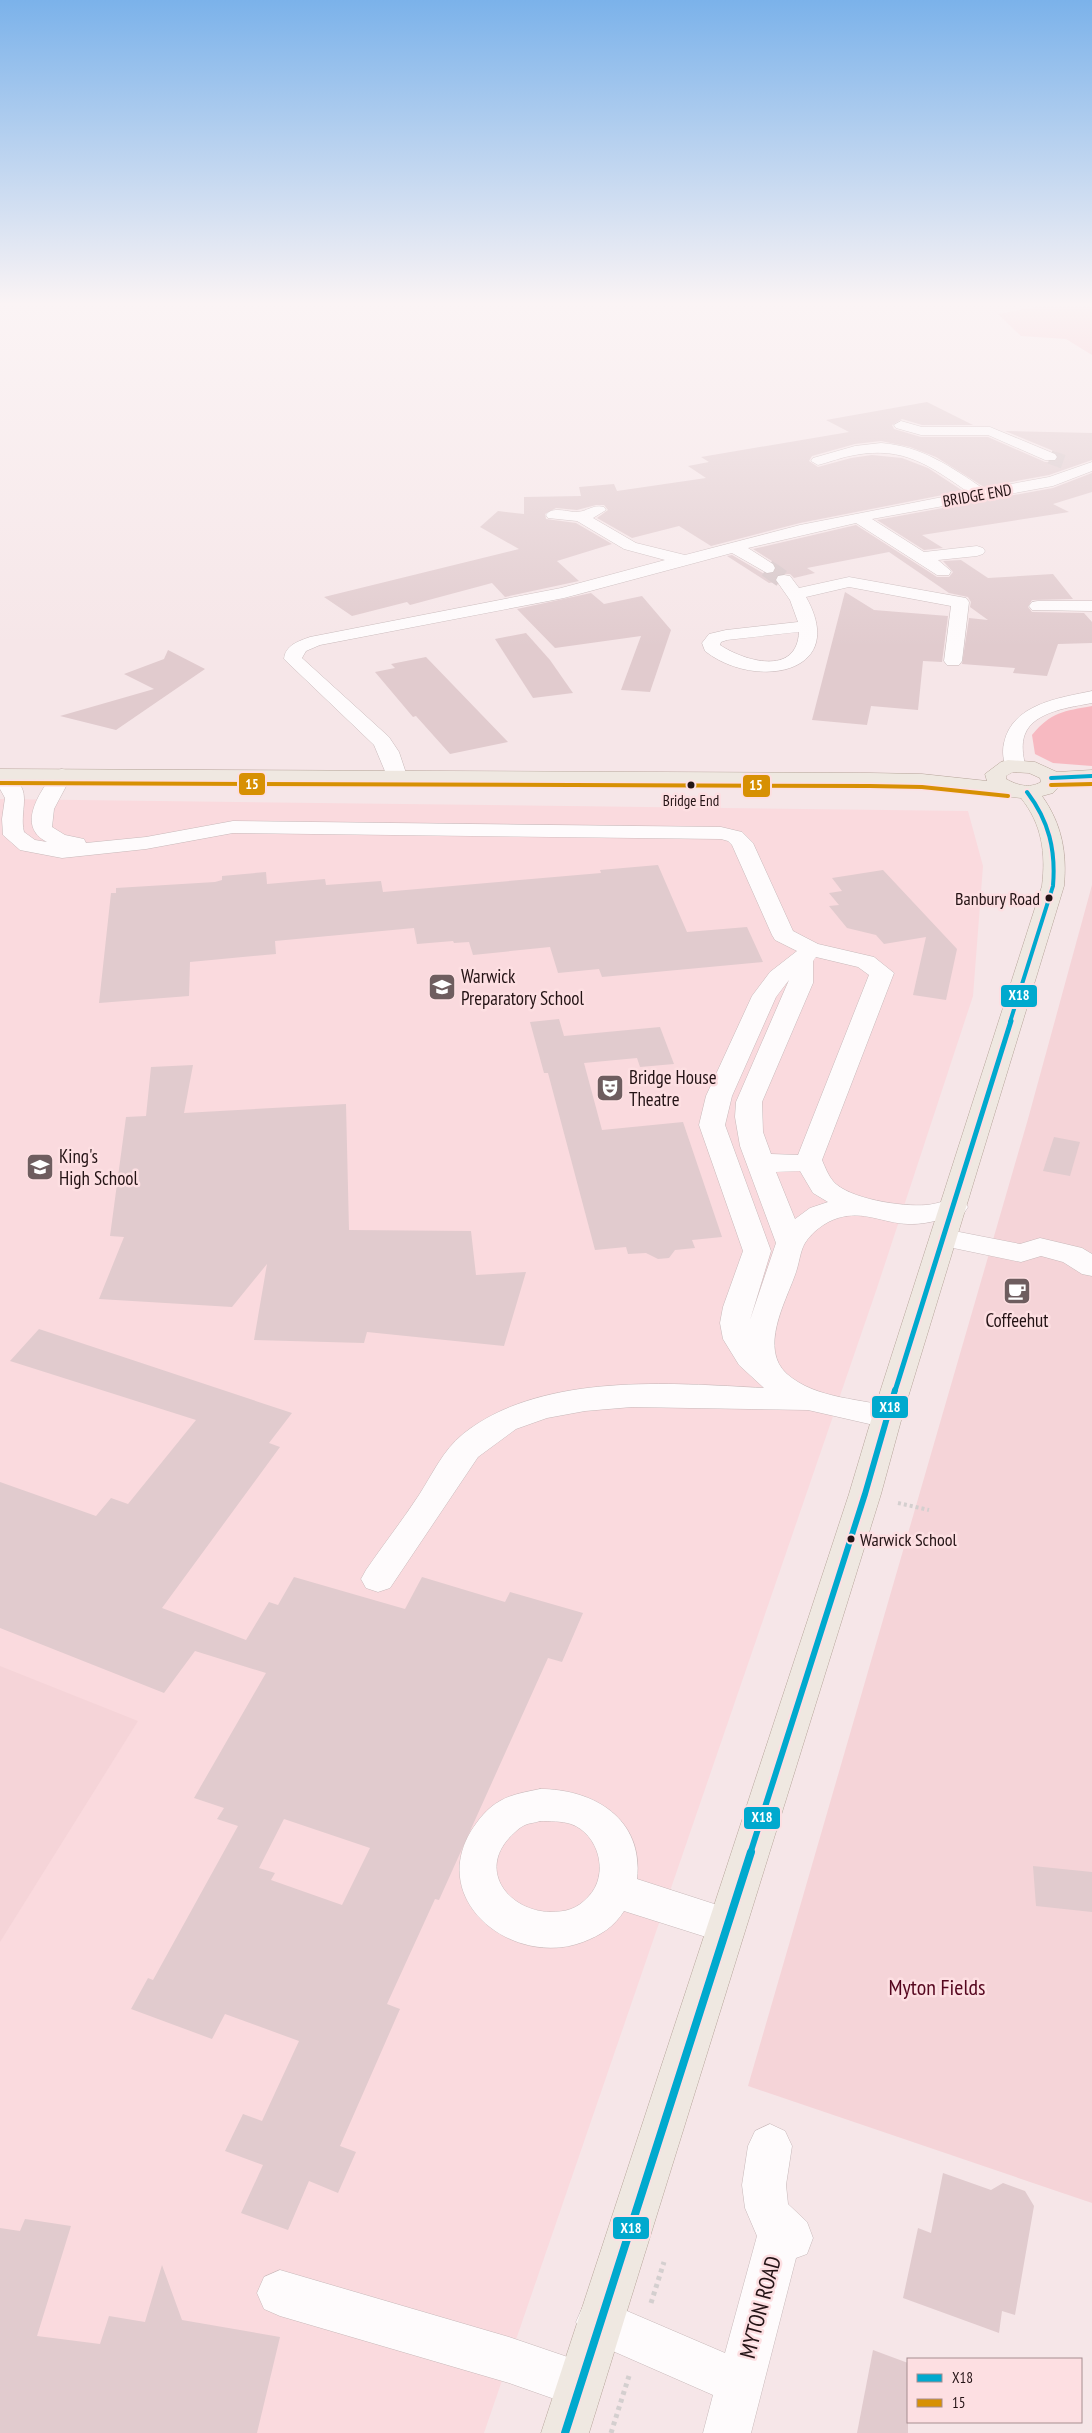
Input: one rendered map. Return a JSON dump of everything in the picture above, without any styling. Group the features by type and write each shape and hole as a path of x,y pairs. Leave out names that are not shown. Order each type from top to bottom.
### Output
{"main road":[{"path":"922,780 1006,768 1040,770 1051,778 1092,776"},
{"path":"565,2433 865,1494 887,1417 1053,886 1056,867 1055,847 1049,826 1042,810 1018,790 997,782 995,774 1006,768"},
{"path":"0,775 922,780 1018,790 1048,787 1051,784 1051,778"}],"street":[{"path":"901,425 921,431 990,431 1057,460 1087,468"},
{"path":"818,461 860,449 904,450 924,458 981,494"},
{"name":"BRIDGE END","path":"397,776 386,746 296,662 293,655 295,651 316,641 564,593 633,573 859,518 1041,484 1087,468"},
{"path":"581,517 600,509"},
{"path":"554,515 581,517 630,546 686,560"},
{"path":"859,518 923,556 944,571"},
{"path":"630,546 633,573"},
{"path":"734,548 767,568"},
{"path":"923,556 977,552"},
{"path":"784,580 797,594 807,617 807,626 807,646 793,662 782,666 763,667 746,664 721,654 711,647 711,643 715,638 726,635 807,626"},
{"path":"797,594 849,582 960,602 953,661"},
{"path":"1038,606 1092,606"},
{"path":"1006,768 1015,737 1025,720 1049,706 1092,697"},
{"path":"62,775 46,802 40,821 43,830 52,839 62,842 103,847"},
{"path":"0,780 14,789 16,799 12,830 20,841 56,852 146,843 233,827 729,834 742,843 783,935 806,955 866,962 882,973 809,1160 812,1169 823,1186 832,1194 860,1204 907,1215 928,1214 1021,1253 1033,1265 1065,1273 1091,1267"},
{"path":"790,1243 748,1129 749,1102 801,984 806,955"},
{"path":"806,955 778,977 764,996 719,1096 712,1125 757,1251 738,1307 735,1323 738,1339 750,1358 781,1386 810,1400"},
{"path":"758,1159 780,1165 800,1164 809,1160"},
{"path":"765,1372 760,1353 761,1332 790,1243 803,1225 814,1218 833,1210 860,1204"},
{"path":"378,1578 431,1502 458,1458 491,1428 510,1418 552,1405 620,1397 704,1396 810,1400 887,1417"},
{"path":"615,1890 726,1925"},
{"name":"MYTON ROAD","path":"727,2433 740,2383 786,2235 768,2213 762,2197 763,2175 770,2146"},
{"path":"280,2293 509,2360 580,2384"},
{"name":"MYTON ROAD","path":"599,2322 740,2383"}],"path":[{"path":"915,1507 929,1510"},
{"path":"611,2433 621,2400"}],"shaded area":[{"path":"1092,706 1092,766 1053,763 1035,754 1032,735 1045,721 1066,711"},
{"path":"0,799 968,811 983,866 973,996 877,1288 484,2433 0,2433"}],"green space":[{"name":"Myton Fields","path":"1092,885 1092,2203 748,2086 1028,1119"},
{"path":"0,1666 138,1721 0,1942"}],"building":[{"path":"827,421 899,421 892,425 894,429 921,437 988,437 1045,462 1055,462 1059,456 1056,452 1005,431 1092,433 1092,460 1049,475 984,487 936,457 910,447 881,441 855,444 812,456 809,461 818,467 851,458 872,455 902,458 928,468 963,491 800,523 711,546 679,526 632,538 597,518 608,510 604,505 577,510 556,508 545,514 546,519 576,523 612,544 557,561 579,581 505,597 492,583 410,605 407,602 352,616 324,597 519,549 480,527 498,511 524,514 524,497 581,496 579,487 614,484 617,491 706,478 688,466 709,462 701,457 849,432"},
{"path":"907,421 964,421 973,425 922,425"},
{"path":"1092,473 1092,492 1053,504 1069,512 922,535 943,548 924,550 877,520 1053,488"},
{"path":"856,525 937,577 949,577 953,572 943,561 961,560 988,578 1053,574 1073,599 1032,600 1028,607 1032,612 1084,613 1092,622 1092,643 1058,644 1047,676 1013,673 1015,668 962,664 969,618 988,620 970,607 971,602 968,597 949,593 889,552 807,568 815,573 794,578 790,574 778,574 775,582 769,583 727,556 732,555 766,575 773,574 777,569 775,563 753,549"},
{"path":"845,592 874,610 948,616 942,662 923,661 918,710 871,706 867,725 812,720"},
{"path":"591,593 604,604 642,596 671,630 650,692 621,690 641,636 555,648 517,609"},
{"path":"526,633 550,660 573,693 533,698 495,639"},
{"path":"168,650 205,669 116,730 60,716 154,689 124,674 164,659"},
{"path":"426,657 508,742 450,754 416,716 413,717 375,672 395,668 391,664"},
{"path":"658,865 687,932 747,927 763,962 602,977 599,969 558,973 550,947 473,955 469,942 454,943 453,941 417,944 414,928 275,941 276,954 190,962 189,996 99,1003 111,893 116,893 116,888 215,882 222,880 222,876 266,872 267,884 325,879 326,885 381,881 383,892 601,873 600,870"},
{"path":"883,870 957,949 946,1000 913,995 926,937 884,944 876,935 847,928 829,906 839,905 829,893 842,891 832,878"},
{"path":"559,1019 564,1036 660,1027 674,1064 640,1067 637,1058 584,1063 602,1130 683,1122 722,1237 692,1240 695,1248 675,1250 669,1258 658,1259 646,1253 628,1254 626,1247 595,1250 548,1073 544,1073 530,1022"},
{"path":"193,1065 184,1113 346,1104 349,1230 471,1231 476,1275 526,1272 504,1346 367,1332 364,1343 254,1340 267,1264 232,1307 99,1299 124,1237 110,1236 126,1117 146,1116 151,1067"},
{"path":"1054,1137 1080,1142 1070,1176 1043,1171"},
{"path":"39,1329 292,1413 269,1443 280,1447 162,1608 246,1640 269,1602 278,1605 294,1577 405,1609 422,1577 505,1602 510,1592 583,1613 562,1662 548,1658 439,1900 435,1899 387,2004 400,2009 340,2146 356,2152 338,2193 309,2181 288,2230 241,2213 263,2165 225,2151 243,2114 262,2121 299,2041 225,2014 212,2039 131,2009 148,1978 153,1980 238,1826 217,1819 224,1808 194,1798 266,1673 195,1651 164,1693 0,1628 0,1482 96,1516 111,1498 128,1504 196,1420 10,1361","holes":["284,1819 370,1848 342,1905 271,1880 275,1873 259,1868"]},
{"path":"1033,1866 1092,1872 1092,1912 1036,1906"},
{"path":"943,2173 991,2190 1003,2183 1025,2191 1034,2206 1015,2315 1002,2311 999,2333 903,2298 918,2228 931,2233"},
{"path":"25,2219 71,2226 37,2336 100,2344 109,2316 145,2322 162,2265 182,2320 280,2337 257,2433 0,2433 0,2228 20,2231"},
{"path":"873,2350 907,2363 908,2433 857,2433"}],"tunnel":[{"path":"1050,457 1064,462"},
{"path":"767,568 784,580"}],"transit line":[{"name":"X18","path":"1051,778 1092,776"},
{"name":"15","path":"0,783 870,786 922,787 1008,796"},
{"name":"15","path":"1051,785 1092,784"},
{"name":"X18","path":"565,2433 865,1494 887,1417 1053,886 1054,860 1050,836 1041,813 1027,792"}],"place":[{"name":"Bridge End","path":"691,785"},
{"name":"Banbury Road","path":"1049,898"},
{"name":"Warwick Preparatory School","path":"442,987"},
{"name":"Bridge House Theatre","path":"610,1088"},
{"name":"King's High School","path":"40,1167"},
{"name":"Coffeehut","path":"1017,1291"},
{"name":"Warwick School","path":"851,1539"}]}
